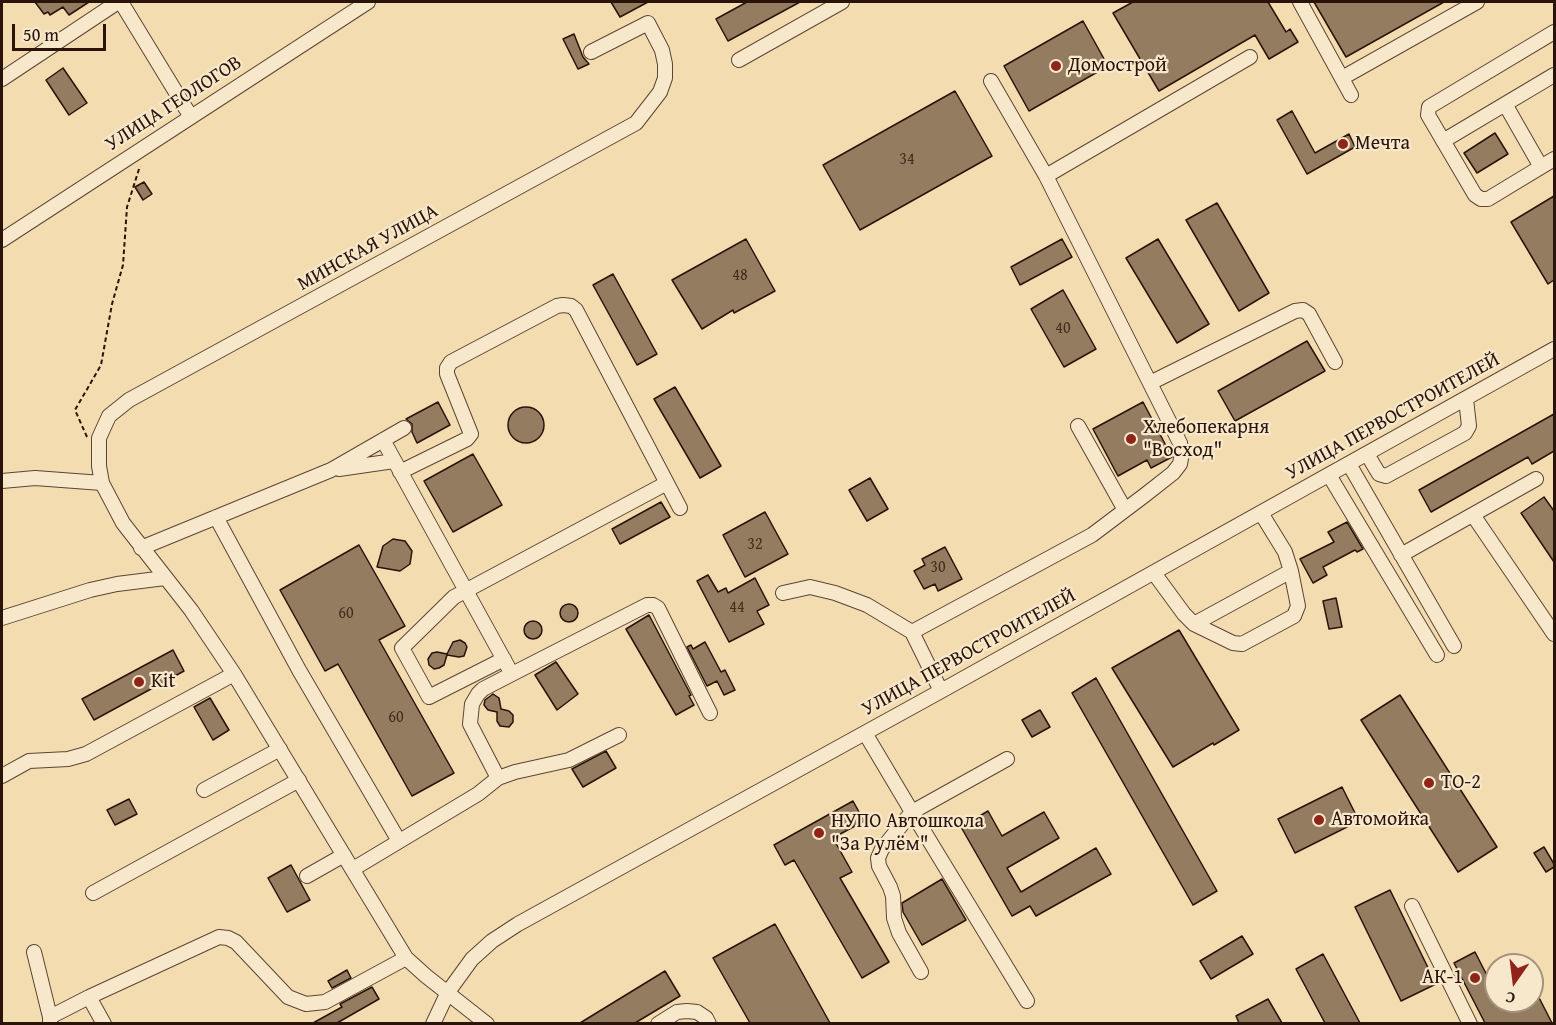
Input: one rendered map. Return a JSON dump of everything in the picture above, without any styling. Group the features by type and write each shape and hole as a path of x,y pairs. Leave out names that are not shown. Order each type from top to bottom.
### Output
{"street":[{"path":"2,79 119,2 191,117"},
{"name":"УЛИЦА ГЕОЛОГОВ","path":"2,240 368,2"},
{"path":"740,60 842,2"},
{"path":"1300,2 1352,95"},
{"path":"1342,78 1477,2"},
{"name":"МИНСКАЯ УЛИЦА","path":"102,483 99,466 99,438 109,416 119,407 636,123 660,92 665,78 662,50 648,23 591,52"},
{"path":"1554,32 1429,107 1428,115 1475,195 1481,199 1488,199 1554,159"},
{"path":"1046,176 1250,57"},
{"path":"1443,141 1554,75"},
{"path":"912,632 1092,535 1173,473 1180,464 1182,453 1180,443 1046,176 991,81"},
{"path":"1505,104 1541,167"},
{"path":"331,470 397,466 467,439 471,434 447,374 447,368 451,362 557,306 563,305 571,306 576,310 680,508"},
{"path":"1150,382 1295,311 1303,310 1309,314 1335,362"},
{"name":"УЛИЦА ПЕРВОСТРОИТЕЛЕЙ","path":"433,1023 448,992 472,959 492,941 518,924 1554,349"},
{"path":"1367,454 1379,474 1386,476 1465,433 1469,426 1466,399"},
{"path":"1078,426 1125,510"},
{"path":"141,548 331,470 404,428"},
{"path":"383,440 512,674"},
{"path":"1349,464 1454,646"},
{"path":"1329,475 1437,655"},
{"path":"2,481 35,478 102,483 123,523 191,610 234,674 406,958 487,1023"},
{"path":"1401,555 1536,479"},
{"path":"504,659 429,697 402,648 446,603 466,590 667,483"},
{"path":"1154,573 1194,624 1233,643 1242,644 1294,616 1298,606 1285,552 1261,513"},
{"path":"1473,514 1554,634"},
{"path":"216,517 293,660 399,841"},
{"path":"1194,624 1291,571"},
{"path":"2,618 90,590 165,578"},
{"path":"783,593 810,587 835,593 867,605 912,632 941,691"},
{"path":"498,778 470,724 472,704 478,694 491,685 647,605 658,608 710,713"},
{"path":"483,670 491,685"},
{"path":"2,776 29,761 68,759 86,754 234,674"},
{"path":"865,733 1027,1001"},
{"path":"352,869 478,794 498,778 569,760 619,735"},
{"path":"204,790 280,749"},
{"path":"921,972 899,933 894,918 893,896 879,866 878,858 882,849 912,812 1008,759"},
{"path":"93,893 299,780"},
{"path":"307,876 344,855"},
{"path":"1412,906 1470,1023"},
{"path":"34,952 50,1020 89,997 219,937 236,942 288,997 306,1004 325,1002 406,958"},
{"path":"89,997 104,1023"},
{"path":"658,1023 677,1012 687,1011 697,1012 709,1023"}],"path":[{"path":"87,438 75,410 101,365 111,304 123,265 127,207 140,166"}],"building":[{"path":"35,2 89,2 69,15 63,7 50,15 48,12 44,14"},
{"path":"611,2 648,2 620,17"},
{"path":"747,2 800,2 728,41 716,19"},
{"path":"1133,2 1268,2 1286,32 1290,29 1298,42 1269,59 1255,35 1159,91 1113,13"},
{"path":"1314,2 1444,2 1346,57"},
{"name":"Домострой","path":"1083,21 1108,66 1029,111 1004,66"},
{"path":"574,34 583,57 589,64 578,69 563,39"},
{"path":"63,68 87,103 69,115 46,80"},
{"path":"955,91 992,156 860,230 823,165"},
{"name":"Мечта","path":"1292,111 1315,153 1349,134 1355,147 1307,174 1277,120"},
{"path":"1495,133 1508,154 1477,173 1464,153"},
{"path":"144,182 152,194 143,200 135,187"},
{"path":"1554,196 1554,280 1548,284 1511,222"},
{"path":"1217,203 1269,293 1239,311 1186,220"},
{"path":"746,239 775,291 734,313 733,310 702,329 672,280"},
{"path":"1062,239 1072,257 1020,285 1011,267"},
{"path":"1158,239 1209,324 1177,343 1126,258"},
{"path":"613,274 657,354 637,365 593,285"},
{"path":"1063,290 1096,349 1064,367 1031,309"},
{"path":"1307,341 1325,371 1235,421 1218,391"},
{"path":"675,387 721,466 700,478 654,399"},
{"path":"438,402 450,425 417,443 412,432 412,424 406,419"},
{"name":"Хлебопекарня \"Восход\"","path":"1143,402 1172,457 1151,468 1147,460 1118,476 1093,429"},
{"path":"526,407 539,412 544,425 539,438 526,443 513,438 508,425 513,412"},
{"path":"1554,414 1554,451 1532,464 1528,457 1431,512 1419,490"},
{"path":"473,454 502,505 453,532 424,481"},
{"path":"870,478 888,509 867,521 849,490"},
{"path":"1544,497 1554,511 1554,562 1521,513"},
{"path":"661,502 670,517 620,544 612,529"},
{"path":"765,512 788,554 745,577 723,535"},
{"path":"1347,522 1363,549 1357,552 1355,550 1323,567 1327,575 1313,583 1300,559 1334,542 1328,532"},
{"path":"393,539 405,541 412,551 410,564 400,571 377,567 383,546"},
{"path":"359,545 405,626 379,640 454,773 412,796 338,664 325,671 280,590"},
{"path":"945,547 962,579 938,591 935,584 924,589 914,571 925,565 922,559"},
{"path":"708,575 718,592 726,588 728,593 755,578 769,605 757,611 764,624 729,642 697,581"},
{"path":"1336,598 1342,627 1329,629 1323,601"},
{"path":"569,604 575,607 578,613 575,619 569,622 563,619 560,613 563,607"},
{"path":"649,615 694,705 676,715 626,629"},
{"path":"533,621 539,624 542,630 539,636 533,639 527,636 524,630 527,624"},
{"path":"1179,630 1239,730 1173,767 1112,668"},
{"path":"460,640 467,647 464,656 447,655 444,665 439,668 434,669 429,665 428,659 432,653 447,654 453,642"},
{"path":"705,642 721,672 725,670 735,690 724,695 717,681 707,686 687,647 691,645 693,649"},
{"path":"173,650 184,671 94,720 82,699"},
{"path":"556,662 578,694 557,710 535,675"},
{"path":"1096,678 1217,891 1193,905 1072,693"},
{"path":"493,694 499,698 501,709 513,715 513,722 509,727 500,726 497,721 497,712 488,710 484,705 485,700"},
{"name":"ТО-2","path":"1400,695 1497,847 1458,872 1361,720"},
{"path":"210,698 229,730 213,740 194,707"},
{"path":"1040,710 1050,727 1032,737 1022,720"},
{"path":"606,751 616,768 583,787 572,769"},
{"name":"Автомойка","path":"1342,787 1359,821 1295,853 1278,819"},
{"path":"129,799 137,814 115,825 107,810"},
{"path":"853,801 864,821 833,838 852,872 840,878 889,962 862,978 794,860 785,865 774,845"},
{"path":"988,811 1002,836 1044,812 1059,838 1007,868 1021,892 1096,848 1111,874 1036,916 1030,906 1012,916 961,827"},
{"path":"1544,847 1554,864 1554,867 1546,872 1534,853"},
{"path":"291,865 310,900 287,912 268,878"},
{"path":"942,879 966,920 922,945 903,912 902,903"},
{"path":"1390,890 1436,984 1401,1001 1355,907"},
{"path":"775,924 830,1023 750,1023 713,958"},
{"path":"1242,936 1253,954 1211,979 1200,961"},
{"name":"АК-1","path":"1475,952 1484,970 1484,1013 1544,1013 1544,1007 1552,1023 1485,1023 1454,963"},
{"path":"1323,954 1360,1023 1325,1023 1296,969"},
{"path":"347,970 351,978 332,988 328,981"},
{"path":"665,971 680,996 635,1023 580,1023"},
{"path":"372,987 379,999 337,1023 313,1023 342,1007 340,1004"},
{"path":"1268,999 1282,1023 1239,1023 1236,1016"}],"place":[{"name":"Домострой","path":"1056,66"},
{"name":"Мечта","path":"1343,144"},
{"name":"Хлебопекарня \"Восход\"","path":"1131,439"},
{"name":"Kit","path":"139,682"},
{"name":"ТО-2","path":"1429,783"},
{"name":"Автомойка","path":"1319,820"},
{"name":"НУПО Автошкола \"За Рулём\"","path":"819,833"},
{"name":"АК-1","path":"1475,978"}]}
